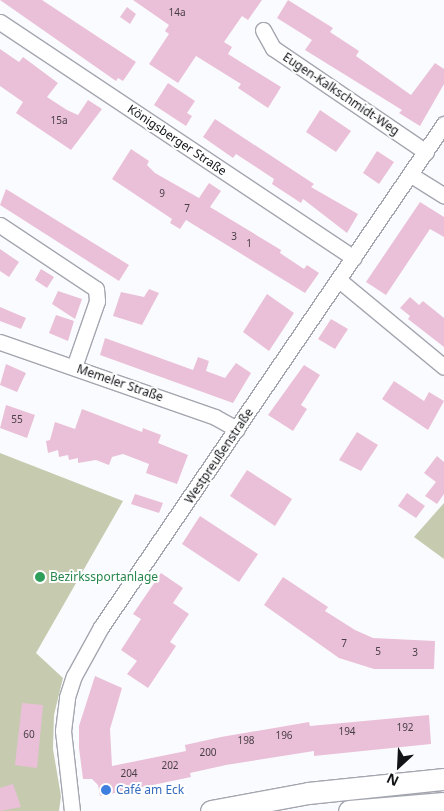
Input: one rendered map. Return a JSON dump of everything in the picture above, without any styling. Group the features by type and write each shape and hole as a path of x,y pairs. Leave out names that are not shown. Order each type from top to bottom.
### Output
{"main road":[{"path":"211,811 308,793 444,779"},
{"path":"349,811 444,803"}],"street":[{"name":"Königsberger Straße","path":"0,22 354,258"},
{"name":"Eugen-Kalkschmidt-Weg","path":"263,30 273,48 426,152"},
{"name":"Westpreußenstraße","path":"72,811 63,731 67,697 74,676 101,627 444,124"},
{"path":"411,175 444,196"},
{"path":"0,225 96,289 97,301 74,367"},
{"path":"339,280 444,367"},
{"name":"Memeler Straße","path":"0,342 215,417 237,429"}],"green space":[{"name":"Bezirkssportanlage","path":"0,453 123,501 36,653 63,678 54,715 53,749 61,796 59,811 0,811"},
{"path":"444,503 444,559 414,537"}],"building":[{"path":"0,0 42,0 136,62 123,81 118,78 116,81"},
{"path":"133,0 262,0 248,20 242,16 224,42 232,47 228,54 281,87 268,108 238,88 241,84 196,56 178,83 149,64 169,34 165,31 169,25"},
{"path":"288,0 333,28 330,32 359,51 356,56 411,95 435,63 444,69 444,84 420,126 399,113 402,110 305,50 312,40 277,18"},
{"path":"127,7 136,14 130,24 120,17"},
{"path":"0,49 19,62 23,57 58,83 47,97 67,110 78,115 88,100 102,109 71,150 16,113 23,102 0,86"},
{"path":"168,83 195,101 187,113 192,116 186,126 154,105"},
{"path":"320,110 351,131 336,152 306,132"},
{"path":"215,119 314,184 311,187 358,214 347,233 303,199 301,203 272,184 274,179 256,167 236,154 233,158 203,137"},
{"path":"131,149 149,161 147,165 155,173 199,198 209,183 221,191 210,207 281,250 280,253 304,269 307,265 319,273 305,293 186,220 180,229 170,223 172,219 112,179"},
{"path":"377,151 394,162 379,184 363,173"},
{"path":"6,189 129,265 119,281 0,205"},
{"path":"420,202 444,217 444,237 430,229 386,295 366,282"},
{"path":"0,249 19,262 9,277 0,271"},
{"path":"41,269 54,277 47,288 35,280"},
{"path":"149,289 159,293 142,325 113,316 121,292 144,297"},
{"path":"58,291 82,299 75,319 52,304"},
{"path":"267,294 294,313 269,351 243,332"},
{"path":"410,297 419,305 423,301 444,318 444,347 408,319 410,316 400,308"},
{"path":"0,307 26,318 21,329 0,321"},
{"path":"56,315 74,321 68,341 49,333"},
{"path":"331,319 348,329 335,349 318,339"},
{"path":"105,338 193,370 198,357 209,361 206,371 225,378 236,363 251,373 233,403 100,355"},
{"path":"6,364 26,373 17,392 0,385"},
{"path":"304,365 320,375 301,405 307,409 293,431 268,415"},
{"path":"394,381 424,401 429,392 444,401 428,430 382,399"},
{"path":"6,405 35,415 27,438 0,428"},
{"path":"82,409 142,432 143,428 161,435 158,443 188,455 177,484 146,473 149,464 123,454 112,457 109,465 96,460 78,463 78,458 69,460 68,455 59,457 58,450 48,453 46,441 50,440 55,422 75,429"},
{"path":"357,432 378,445 361,471 339,460"},
{"path":"437,456 444,462 444,494 437,504 425,496 436,482 424,473"},
{"path":"247,470 292,499 275,526 230,496"},
{"path":"407,493 425,506 416,518 398,506"},
{"path":"135,494 163,503 159,513 131,504"},
{"path":"200,516 258,554 239,582 182,544"},
{"path":"161,573 183,588 173,603 189,614 170,642 176,646 148,688 127,674 137,661 121,650 141,619 133,614"},
{"path":"283,577 328,607 325,611 355,630 373,638 435,641 434,669 374,669 339,658 264,605"},
{"path":"95,676 122,688 110,729 112,766 186,751 185,745 309,722 310,726 429,715 431,744 314,756 314,751 226,765 190,773 191,777 100,796 98,785 92,779 83,779 79,748 79,726"},
{"path":"22,703 43,705 37,768 15,765"},
{"path":"13,784 21,807 0,811 0,788"}],"place":[{"name":"Bezirkssportanlage","path":"40,577"},
{"name":"Café am Eck","path":"106,790"}]}
